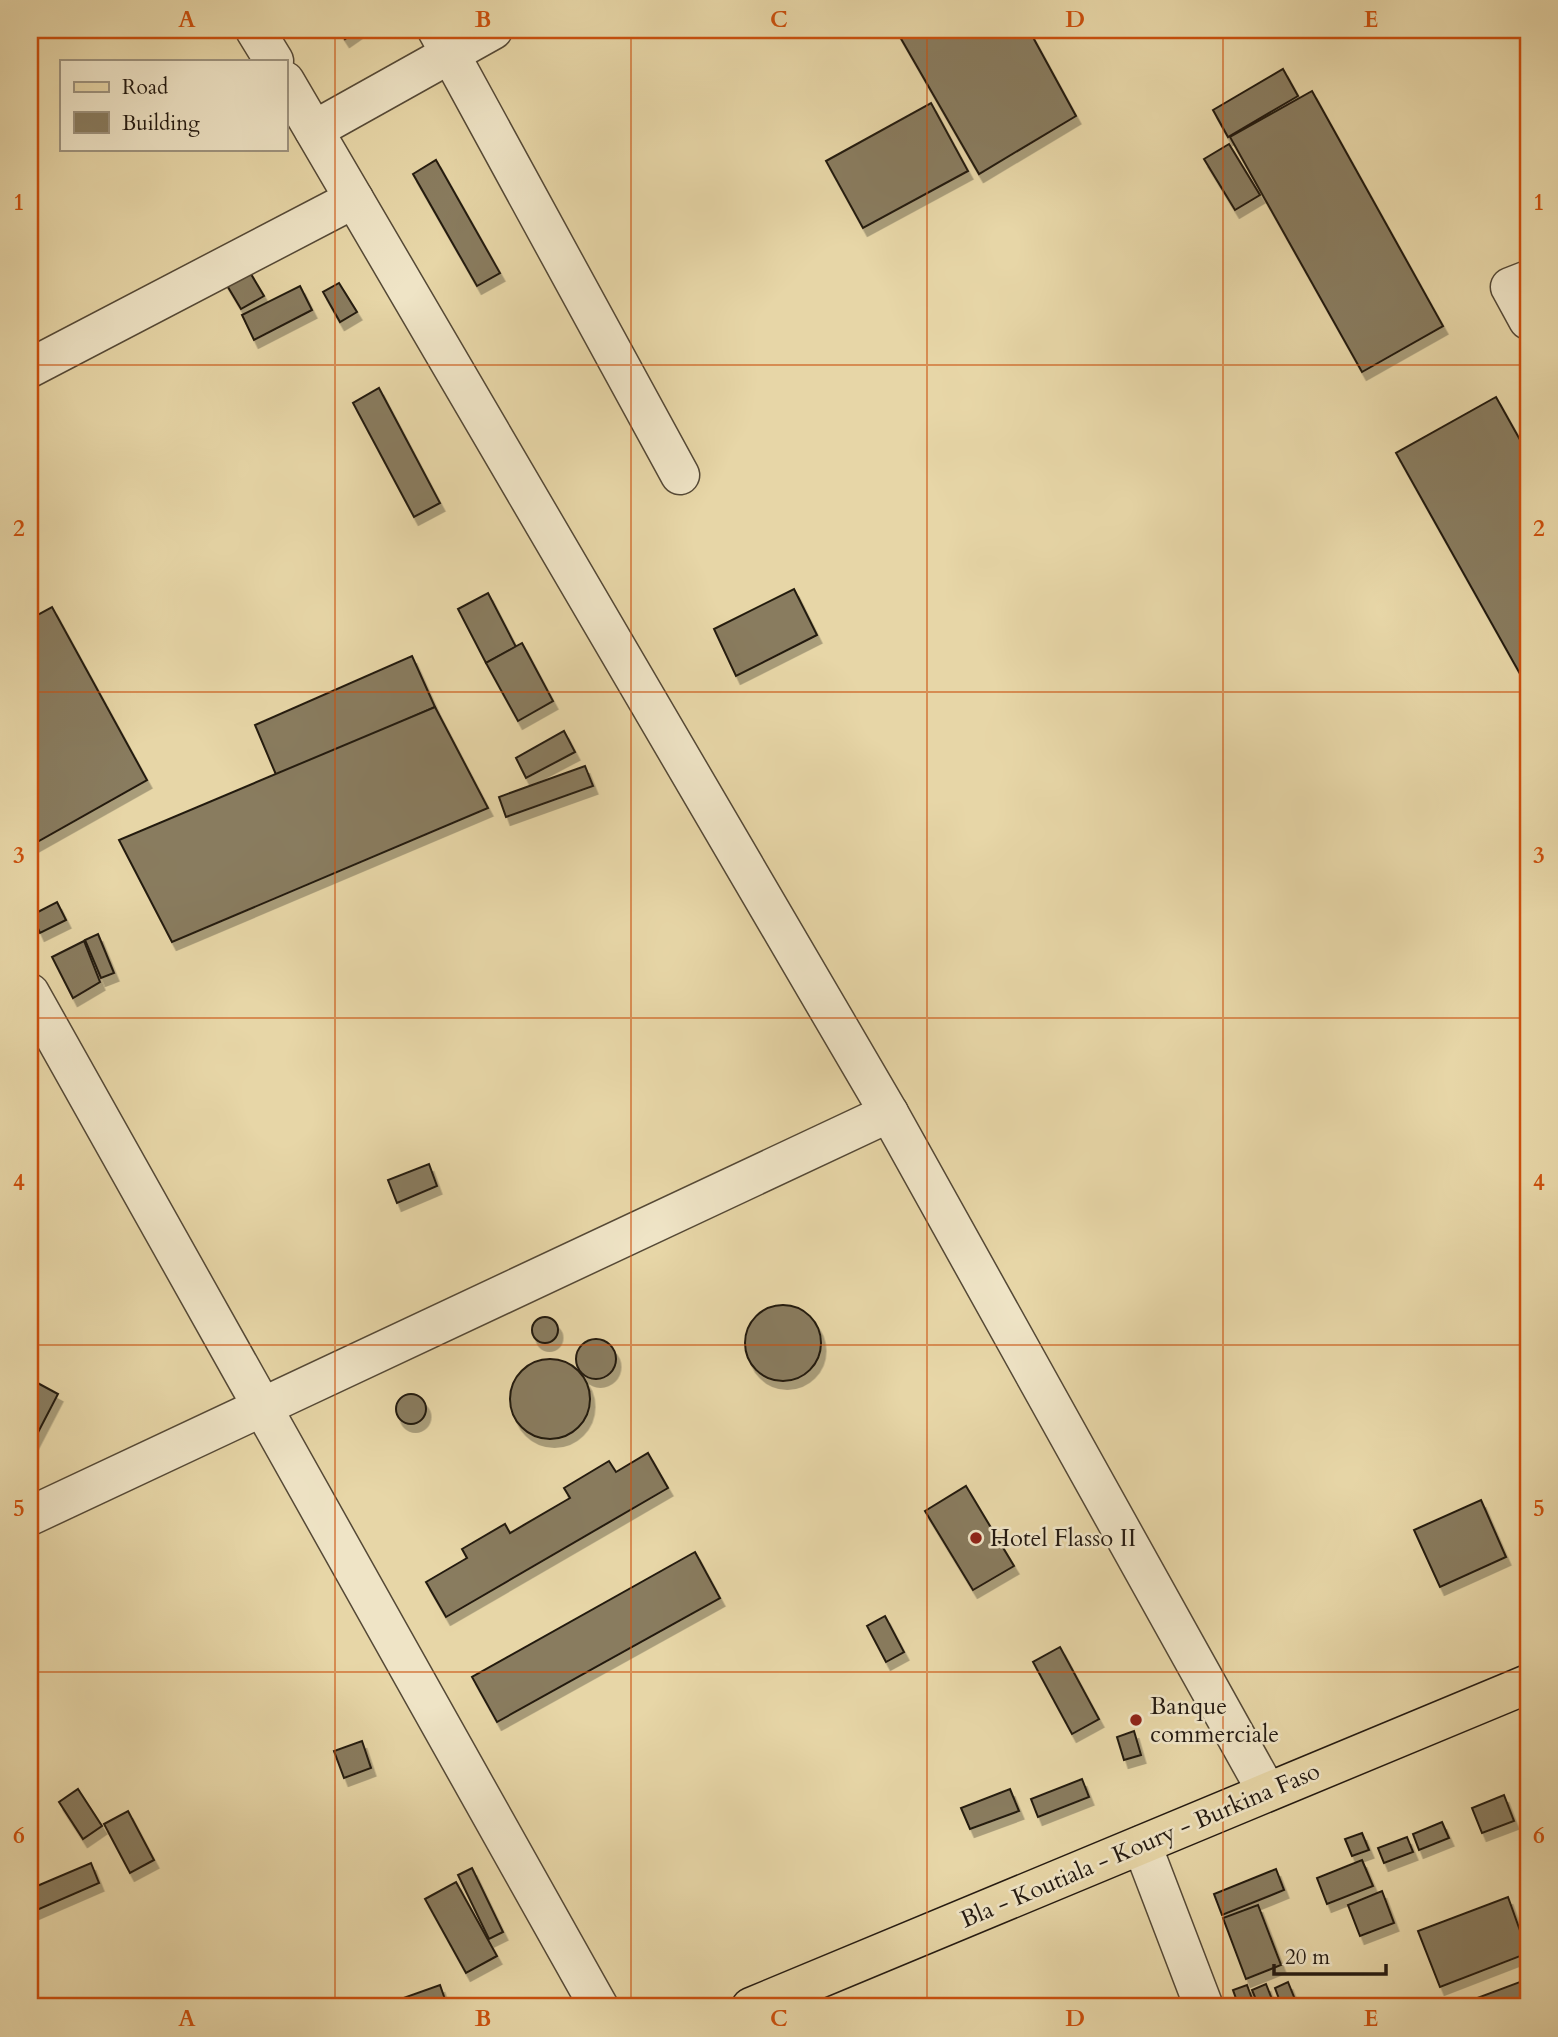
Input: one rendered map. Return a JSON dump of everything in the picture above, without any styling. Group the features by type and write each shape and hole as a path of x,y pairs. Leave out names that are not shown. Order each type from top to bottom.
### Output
{"main road":[{"name":"Bla - Koutiala - Koury - Burkina Faso","path":"751,2007 1528,1684"}],"street":[{"path":"255,30 273,60"},
{"path":"314,130 443,42 493,30"},
{"path":"443,42 680,475"},
{"path":"287,84 889,1113 1267,1792"},
{"path":"30,368 354,199"},
{"path":"1528,280 1510,287 1528,320"},
{"path":"30,993 599,2007"},
{"path":"30,1516 889,1113"},
{"path":"1142,1845 1204,2007"}],"building":[{"path":"339,30 358,30 345,39"},
{"path":"896,30 1029,30 1076,116 979,174"},
{"path":"1283,69 1298,96 1228,137 1213,110"},
{"path":"1312,91 1443,326 1362,372 1230,137"},
{"path":"931,103 968,171 863,228 826,161"},
{"path":"1229,144 1260,195 1235,210 1204,159"},
{"path":"436,160 500,273 477,286 413,174"},
{"path":"242,259 264,296 241,309 219,272"},
{"path":"339,283 357,312 340,322 323,292"},
{"path":"300,286 312,310 254,340 242,315"},
{"path":"379,388 440,503 414,517 353,403"},
{"path":"1496,397 1528,454 1528,688 1396,453"},
{"path":"794,589 817,635 736,676 714,629"},
{"path":"488,593 516,647 486,663 458,609"},
{"path":"52,607 147,780 30,846 30,619"},
{"path":"522,643 553,701 518,721 486,663"},
{"path":"412,656 435,707 277,777 255,725"},
{"path":"435,707 488,808 172,942 119,840"},
{"path":"564,731 575,752 526,778 516,758"},
{"path":"585,766 593,786 506,817 499,797"},
{"path":"57,902 66,920 40,933 32,915"},
{"path":"98,934 114,973 101,978 85,940"},
{"path":"84,941 100,982 73,998 52,957"},
{"path":"429,1164 437,1186 397,1203 388,1180"},
{"path":"783,1305 797,1308 810,1316 818,1329 821,1343 818,1357 810,1370 797,1378 783,1381 769,1378 756,1370 748,1357 745,1343 748,1329 756,1316 769,1308"},
{"path":"545,1317 554,1321 558,1330 554,1339 545,1343 536,1339 532,1330 536,1321"},
{"path":"596,1339 604,1340 610,1345 615,1351 615,1367 610,1373 604,1378 596,1379 588,1378 582,1373 577,1367 576,1359 577,1351 582,1345 588,1340"},
{"path":"550,1359 565,1362 578,1371 587,1384 590,1399 587,1414 578,1427 565,1436 550,1439 535,1436 522,1427 513,1414 510,1399 513,1384 522,1371 535,1362"},
{"path":"32,1380 58,1394 33,1442 30,1440"},
{"path":"411,1394 422,1398 426,1409 422,1420 411,1424 400,1420 396,1409 400,1398"},
{"path":"648,1453 668,1488 446,1617 426,1582 467,1558 462,1549 505,1524 510,1533 570,1498 564,1488 609,1461 616,1472"},
{"path":"966,1486 1014,1566 973,1590 925,1511"},
{"path":"1481,1500 1506,1557 1440,1587 1414,1530"},
{"path":"695,1552 720,1598 497,1722 472,1677"},
{"path":"885,1616 904,1652 886,1662 867,1626"},
{"path":"1060,1647 1099,1719 1072,1734 1033,1662"},
{"path":"1134,1731 1141,1755 1124,1760 1117,1737"},
{"path":"362,1741 371,1768 344,1778 334,1751"},
{"path":"1082,1779 1089,1797 1038,1817 1031,1799"},
{"path":"78,1789 102,1826 83,1839 59,1802"},
{"path":"1010,1789 1019,1811 970,1829 961,1808"},
{"path":"1504,1795 1514,1821 1482,1833 1472,1808"},
{"path":"128,1811 154,1860 130,1873 104,1824"},
{"path":"1442,1822 1449,1838 1419,1850 1413,1834"},
{"path":"1362,1833 1369,1850 1352,1856 1345,1839"},
{"path":"1407,1837 1413,1852 1384,1863 1378,1848"},
{"path":"1362,1860 1373,1886 1327,1904 1317,1878"},
{"path":"91,1863 99,1883 30,1913 30,1889"},
{"path":"472,1868 503,1932 489,1939 458,1875"},
{"path":"1276,1869 1284,1890 1222,1915 1214,1894"},
{"path":"456,1882 497,1956 466,1973 425,1899"},
{"path":"1382,1891 1394,1923 1360,1936 1348,1905"},
{"path":"1508,1897 1528,1953 1440,1987 1418,1931"},
{"path":"1258,1905 1281,1965 1246,1979 1223,1918"},
{"path":"1528,1979 1528,2007 1456,2007 1456,2006"},
{"path":"1288,1982 1296,2002 1282,2007 1275,1988"},
{"path":"1266,1984 1275,2007 1259,2007 1252,1990"},
{"path":"440,1985 447,2005 394,2007 392,2002"},
{"path":"1247,1985 1255,2007 1239,2007 1233,1990"}],"place":[{"name":"Hotel Flasso II","path":"976,1538"},
{"name":"Banque commerciale","path":"1136,1720"}]}
